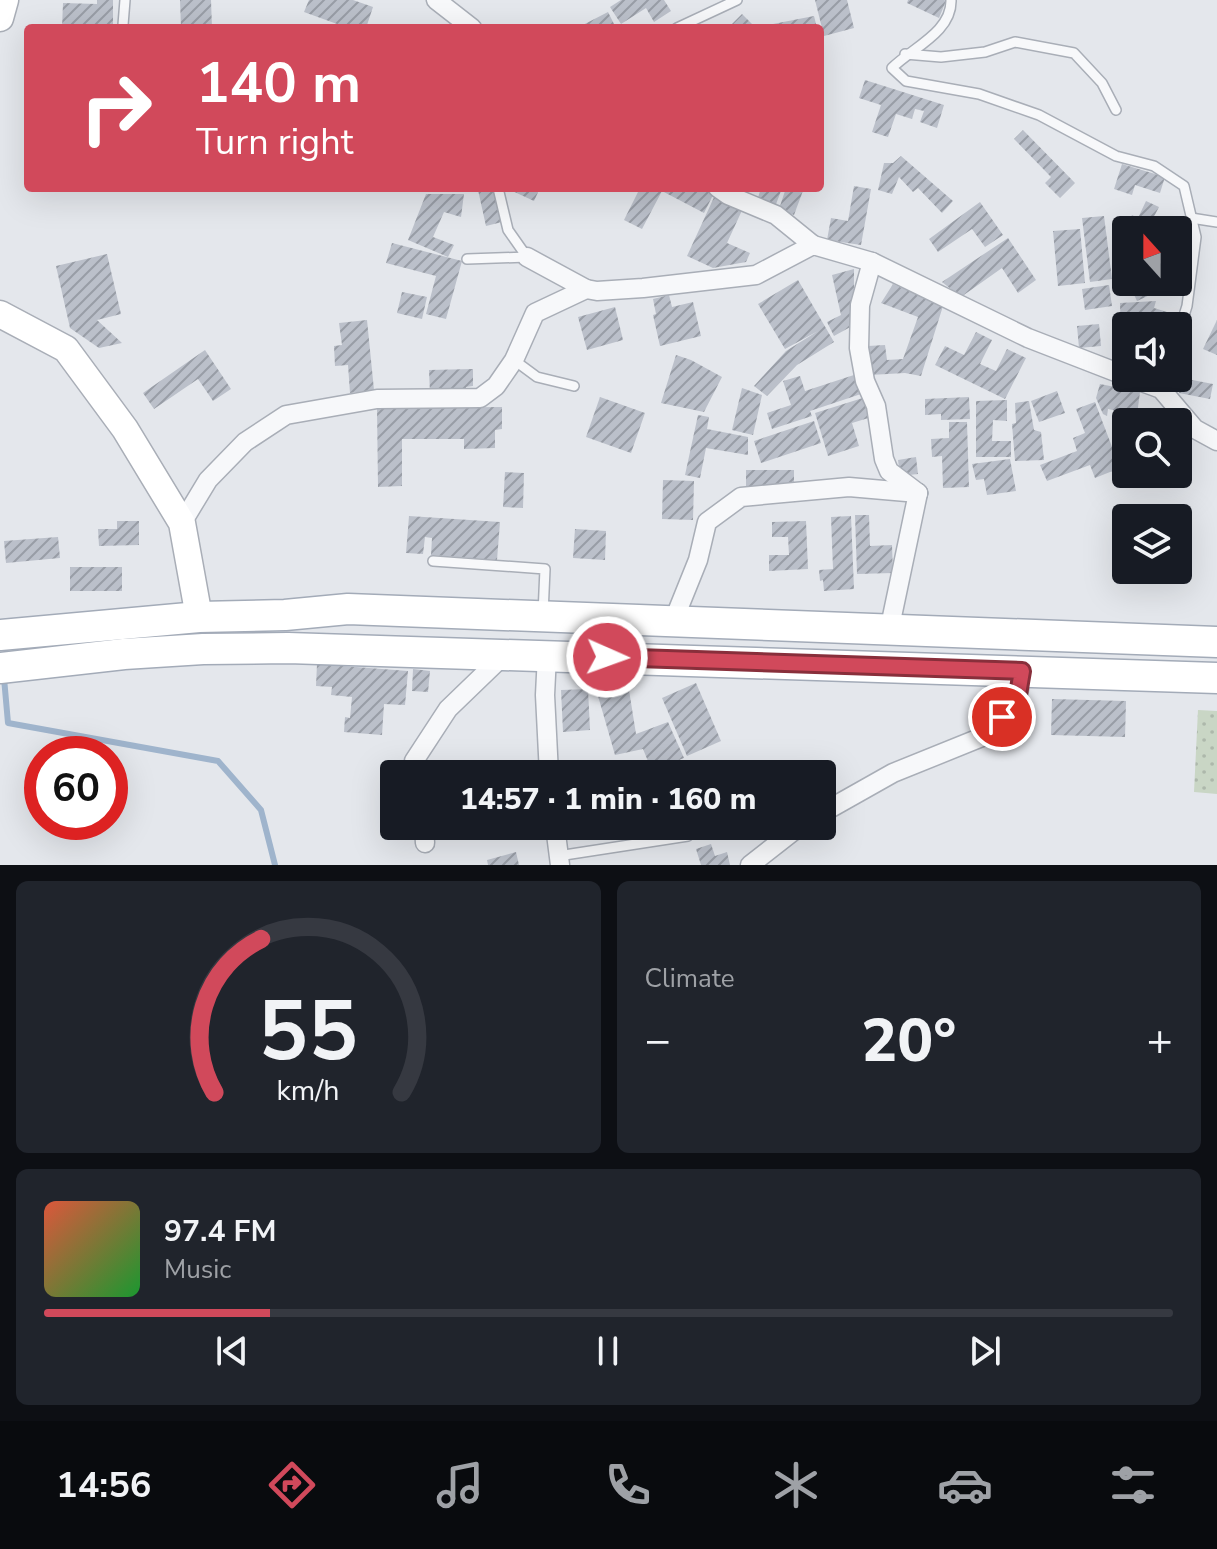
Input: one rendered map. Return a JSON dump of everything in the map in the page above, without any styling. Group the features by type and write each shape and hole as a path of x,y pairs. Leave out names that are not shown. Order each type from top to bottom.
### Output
{"main road":[{"path":"0,635 199,617 285,615 348,609 1217,642"},
{"path":"285,615 288,648"},
{"path":"128,623 133,654"},
{"path":"0,668 203,649 288,648 1217,678"}],"street":[{"path":"0,18 5,0"},
{"path":"443,3 467,24"},
{"path":"724,192 776,215 813,245 872,262 1028,338 1112,370"},
{"path":"527,257 586,289 597,291 756,275 813,245"},
{"path":"872,262 860,305 859,348 865,381 876,406 884,459 889,471 918,493"},
{"path":"182,523 208,480 245,442 286,415 377,399 480,398 496,386 514,360 535,313 586,289"},
{"path":"0,314 66,349 125,429 182,523 199,617"},
{"path":"1169,392 1195,429 1217,441"},
{"path":"673,622 698,560 707,522 741,497 849,487 918,493"},
{"path":"889,631 918,493"},
{"path":"415,760 448,709 505,654"},
{"path":"547,655 545,695 548,760"},
{"path":"836,805 893,773 987,735 1017,700 1022,671"},
{"path":"557,840 559,860"},
{"path":"750,865 782,840"}],"lane":[{"path":"123,24 125,0"},
{"path":"686,24 737,0"},
{"path":"951,0 941,29 905,54 892,68 906,81 979,94 1039,115 1116,156 1154,166 1184,186 1191,216"},
{"path":"905,54 941,57 985,52 1015,42 1074,53 1102,83 1116,110"},
{"path":"499,192 508,230 527,257"},
{"path":"1192,218 1217,222"},
{"path":"1192,222 1196,237 1192,268"},
{"path":"467,259 527,257"},
{"path":"514,360 537,377 574,386"},
{"path":"433,561 545,569 543,617"},
{"path":"559,860 666,840"}],"green space":[{"path":"1198,710 1217,711 1217,794 1194,792"}],"building":[{"path":"97,0 113,0 113,24 62,24 63,3 97,4"},
{"path":"180,0 211,0 212,24 181,24"},
{"path":"309,0 353,0 373,7 367,24 337,24 304,12"},
{"path":"621,0 664,0 671,11 654,22 646,8 621,24 610,7"},
{"path":"815,0 847,0 854,28 824,36 824,24 821,24"},
{"path":"908,0 946,1 939,18 907,3"},
{"path":"608,12 614,24 585,24"},
{"path":"742,14 752,24 732,24"},
{"path":"814,16 816,24 773,24"},
{"path":"865,80 944,105 937,128 920,122 924,111 915,109 912,119 896,114 888,137 872,132 881,105 859,98"},
{"path":"1023,130 1075,183 1060,198 1045,183 1051,177 1014,139"},
{"path":"901,156 953,201 942,213 918,188 913,192 899,177 892,194 878,190 884,163 893,163"},
{"path":"1122,164 1165,177 1160,193 1135,185 1132,195 1114,189"},
{"path":"854,186 871,189 861,245 827,240 831,218 848,221"},
{"path":"478,192 496,192 502,222 486,226"},
{"path":"515,192 538,192 534,201"},
{"path":"638,192 661,192 642,229 624,220"},
{"path":"664,192 714,192 704,213"},
{"path":"760,192 781,192 775,207 757,201"},
{"path":"785,192 803,192 794,215 779,209"},
{"path":"716,193 744,206 727,243 750,253 746,262 713,268 687,256"},
{"path":"426,194 464,194 461,217 444,212 433,237 454,245 448,257 408,240"},
{"path":"1146,201 1159,207 1154,216 1139,216"},
{"path":"980,202 1003,235 985,247 972,229 938,252 929,239"},
{"path":"1104,216 1112,279 1090,282 1082,218"},
{"path":"1080,229 1085,283 1058,286 1053,231"},
{"path":"1008,238 1036,280 1018,293 1002,268 961,297 942,282"},
{"path":"392,243 462,261 446,319 426,314 436,276 386,263"},
{"path":"107,254 121,314 97,320 122,343 99,348 70,328 56,266"},
{"path":"854,269 854,325 834,336 827,322 841,315 832,275"},
{"path":"798,280 834,342 797,365 767,396 754,386 786,351 818,331 785,349 758,304"},
{"path":"893,284 943,306 921,376 905,373 870,375 868,346 885,345 887,360 903,359 918,317 881,303"},
{"path":"1109,285 1112,306 1085,310 1082,289"},
{"path":"402,292 427,297 422,319 397,313"},
{"path":"669,295 672,307 693,302 701,336 660,346 653,299"},
{"path":"1156,301 1154,308 1167,312 1120,312 1120,303"},
{"path":"615,307 623,340 587,350 578,317"},
{"path":"367,320 374,390 350,393 348,365 335,366 334,346 342,345 339,323"},
{"path":"1217,320 1217,355 1203,349"},
{"path":"1099,324 1101,346 1079,348 1077,326"},
{"path":"976,332 992,340 980,364 996,371 1007,349 1026,358 1005,399 935,365 945,346 964,355"},
{"path":"205,350 231,389 213,401 198,379 154,409 143,393"},
{"path":"676,355 722,377 704,412 661,403"},
{"path":"473,369 473,386 466,387 466,393 430,394 429,370"},
{"path":"857,374 864,393 810,411 812,416 772,429 767,413 791,405 783,381 800,376 805,391"},
{"path":"1192,380 1213,384 1210,399 1179,393 1192,392"},
{"path":"1100,384 1112,386 1112,392 1140,392 1138,408 1108,409 1107,416 1096,398"},
{"path":"742,388 762,395 753,435 732,430"},
{"path":"1057,391 1065,413 1039,422 1031,401"},
{"path":"869,396 875,416 852,423 859,446 828,456 815,413"},
{"path":"600,397 645,413 631,453 586,437"},
{"path":"969,397 970,419 941,420 941,414 925,415 925,399"},
{"path":"1007,400 1007,421 993,420 992,441 1011,441 1011,457 976,457 976,401"},
{"path":"1029,401 1034,430 1041,432 1044,460 1015,461 1012,424 1016,423 1015,403"},
{"path":"1095,402 1112,447 1112,471 1095,478 1090,465 1047,481 1040,465 1077,451 1073,438 1085,433 1076,409"},
{"path":"502,407 502,429 495,430 495,448 464,449 464,439 402,439 402,486 378,487 377,408"},
{"path":"698,415 709,417 707,429 748,437 748,455 706,448 700,478 685,475"},
{"path":"814,421 821,443 761,463 754,441"},
{"path":"949,422 967,422 969,487 943,488 942,456 932,457 931,439 949,438"},
{"path":"916,457 918,474 900,476 898,460"},
{"path":"1010,459 1016,491 987,495 984,479 976,480 972,464"},
{"path":"746,470 794,470 794,490 746,491"},
{"path":"505,472 524,473 523,508 503,507"},
{"path":"663,480 694,481 693,520 662,519"},
{"path":"855,515 869,515 870,546 892,545 893,573 857,574"},
{"path":"409,516 500,522 497,560 431,555 432,538 425,537 423,554 406,553"},
{"path":"851,516 854,589 824,591 819,570 833,569 831,517"},
{"path":"117,521 139,521 139,545 99,546 98,529 117,529"},
{"path":"806,521 808,569 769,571 769,555 789,555 788,537 772,537 772,522"},
{"path":"575,529 606,531 605,560 573,558"},
{"path":"58,537 60,558 6,563 4,541"},
{"path":"70,567 122,567 122,591 70,591"},
{"path":"317,664 408,671 405,705 384,704 382,735 344,732 345,717 350,718 352,697 331,695 332,687 316,686"},
{"path":"413,669 430,671 428,692 412,691"},
{"path":"696,683 721,741 687,756 662,698"},
{"path":"588,689 590,730 563,732 561,690"},
{"path":"629,690 636,734 668,722 684,758 648,760 643,749 615,755 598,696"},
{"path":"1052,699 1126,701 1125,737 1051,735"},
{"path":"711,844 715,856 727,852 730,865 701,865 696,849"},
{"path":"516,852 519,865 488,865 487,860"}],"waterway":[{"path":"4,678 8,723 218,761 261,810 275,865"}],"route":[{"path":"607,657 1022,671 1017,700 1002,717"}]}
